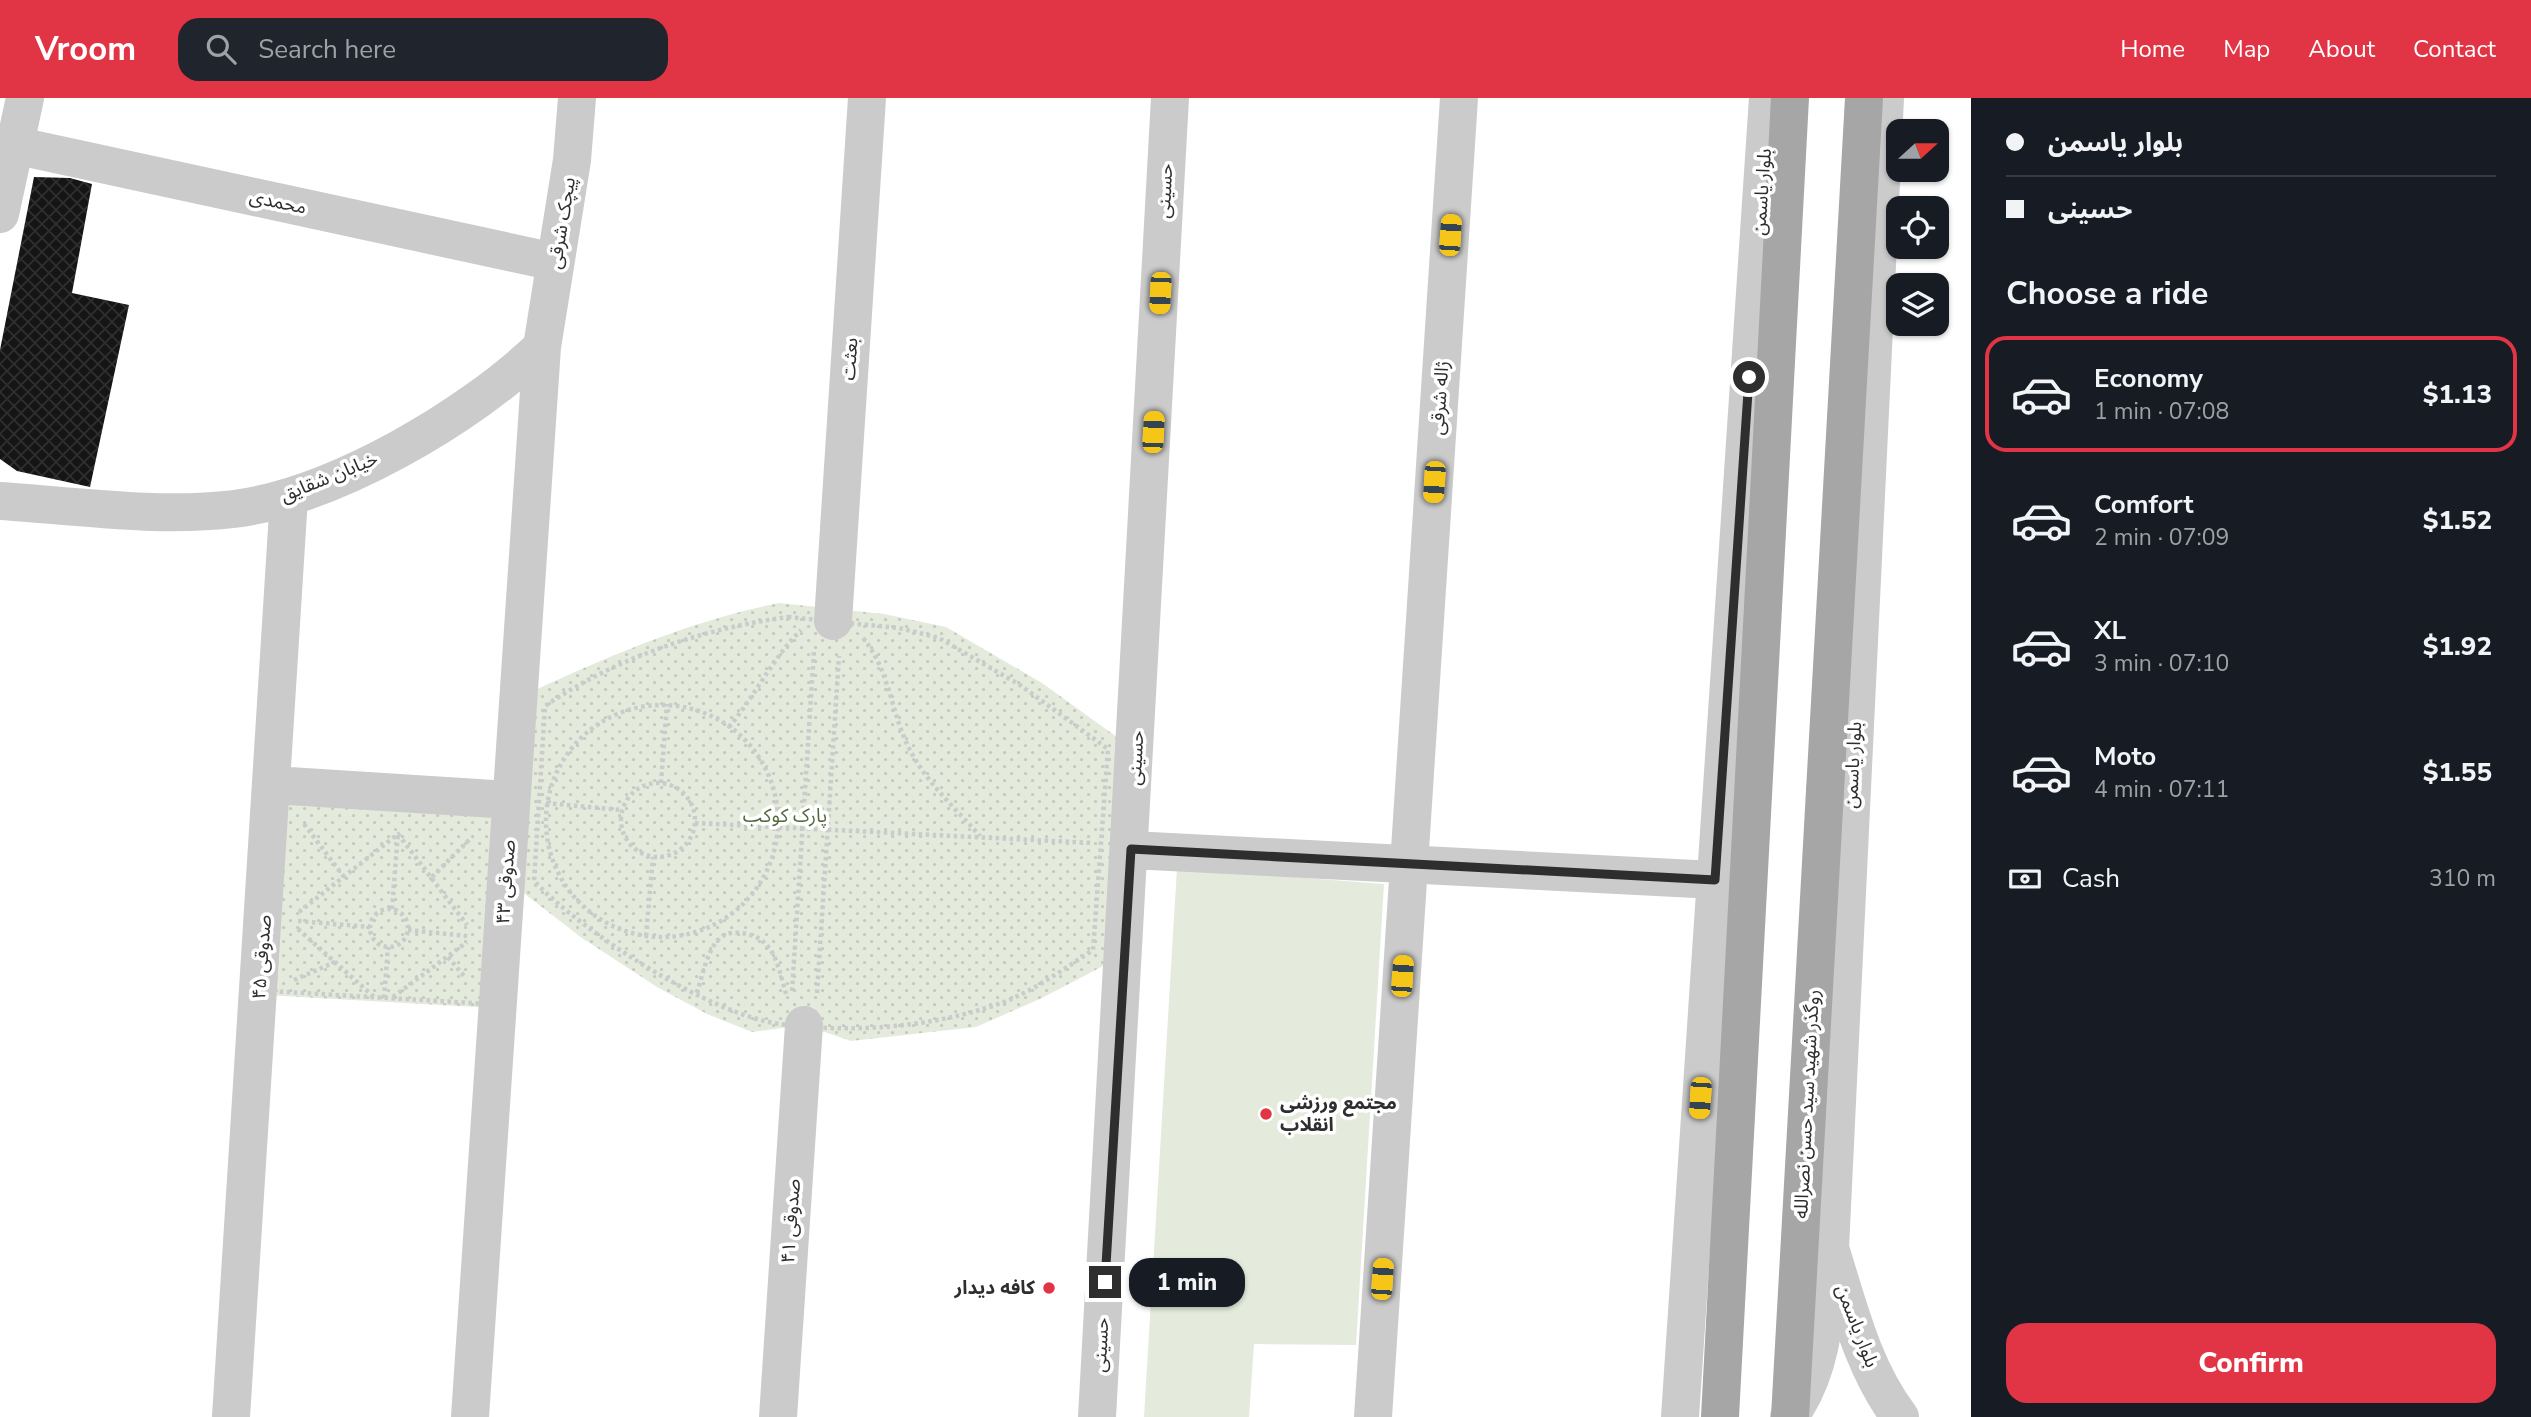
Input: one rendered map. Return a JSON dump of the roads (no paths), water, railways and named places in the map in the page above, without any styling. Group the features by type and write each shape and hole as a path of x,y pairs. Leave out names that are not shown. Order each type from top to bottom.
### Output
{"main road":[{"path":"1720,1417 1790,98"},
{"name":"روگذر شهید سید حسن نصرالله","path":"1789,1417 1864,98"}],"street":[{"path":"0,215 8,144 25,98"},
{"name":"پیچک شرقی","path":"542,347 572,160 577,98"},
{"name":"بعثت","path":"829,640 867,98"},
{"name":"حسینی","path":"1097,1417 1116,846 1170,98"},
{"name":"ژاله شرقی","path":"1374,1417 1459,98"},
{"name":"بلوار یاسمن","path":"1680,1417 1768,98"},
{"name":"بلوار یاسمن","path":"1885,98 1829,1248 1858,1340 1890,1404 1900,1417"},
{"name":"محمدی","path":"8,144 555,262"},
{"name":"خیابان شقایق","path":"0,501 181,510 234,509 289,497 393,451 442,422 512,376 542,347"},
{"name":"صدوقی ۴۳","path":"470,1417 489,937 533,802 542,347"},
{"name":"صدوقی ۴۵","path":"231,1417 277,920 289,497"},
{"path":"282,794 401,807 533,802"},
{"path":"1116,846 1409,865 1715,880"},
{"name":"صدوقی ۴۱","path":"778,1417 797,1010"},
{"path":"1789,1417 1800,1401 1815,1365 1825,1322 1829,1248"},
{"path":"1682,1370 1699,1417"}],"place":[{"name":"مجتمع ورزشی انقلاب","path":"1266,1114"},
{"name":"کافه دیدار","path":"1049,1288"}],"park label":[{"name":"پارک کوکب","path":"785,816"}]}
